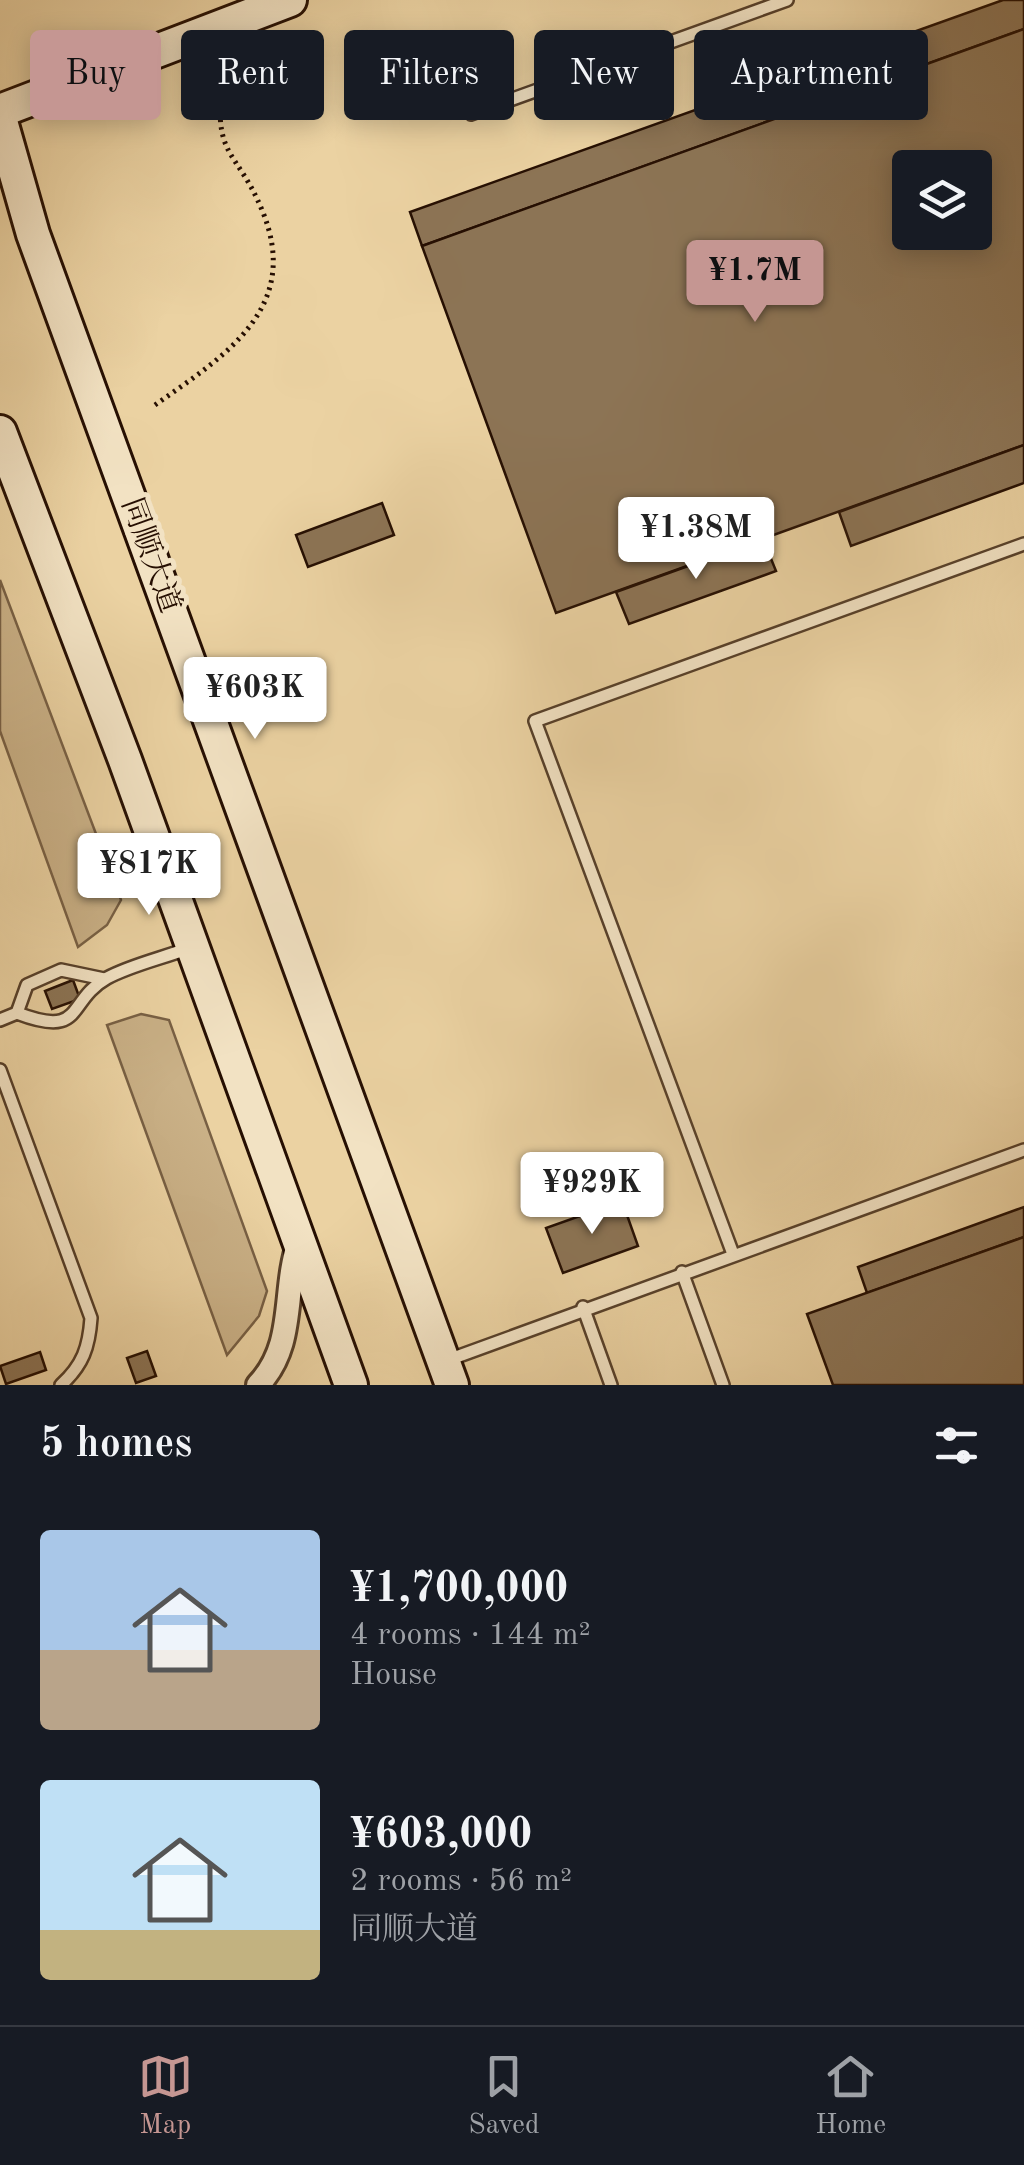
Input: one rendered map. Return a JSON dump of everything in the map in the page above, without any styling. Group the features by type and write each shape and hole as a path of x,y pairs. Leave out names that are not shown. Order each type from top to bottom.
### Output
{"main road":[{"path":"0,115 290,0"},
{"name":"同顺大道","path":"0,115 33,234 448,1373"},
{"path":"0,432 193,946 351,1385"}],"street":[{"path":"258,1385 272,1370 283,1346 290,1308 288,1273 299,1242"}],"lane":[{"path":"514,99 788,0"},
{"path":"732,1254 534,722 1024,544"},
{"path":"0,1020 18,1013 46,1024 75,1015 104,979 193,946"},
{"path":"18,1013 27,984 61,970 104,979"},
{"path":"0,1070 91,1318 89,1347 75,1373 60,1385"},
{"path":"448,1373 584,1308 1024,1150"},
{"path":"682,1272 723,1385"},
{"path":"584,1308 611,1385"}],"path":[{"path":"154,405 228,354 256,324 266,302 273,253 262,210 219,131 220,120"}],"shaded area":[{"path":"0,580 121,900 107,925 78,947 0,731"},
{"path":"141,1014 169,1020 267,1291 259,1316 227,1355 107,1025"}],"building":[{"path":"1003,0 1024,0 1024,29 928,64 928,30 919,30"},
{"path":"1024,29 1024,445 556,613 422,246 772,120 928,120 928,64"},
{"path":"694,110 694,120 772,120 422,246 410,212"},
{"path":"1024,445 1024,483 851,546 839,512"},
{"path":"382,503 394,535 308,567 296,535"},
{"path":"763,539 776,571 629,624 616,592"},
{"path":"73,980 80,999 52,1009 45,991"},
{"path":"622,1201 638,1246 563,1273 546,1228"},
{"path":"1024,1207 1024,1237 867,1293 858,1267"},
{"path":"1024,1237 1024,1385 833,1385 807,1314"},
{"path":"147,1351 156,1376 136,1383 127,1358"},
{"path":"40,1352 46,1370 6,1384 0,1366"}]}
